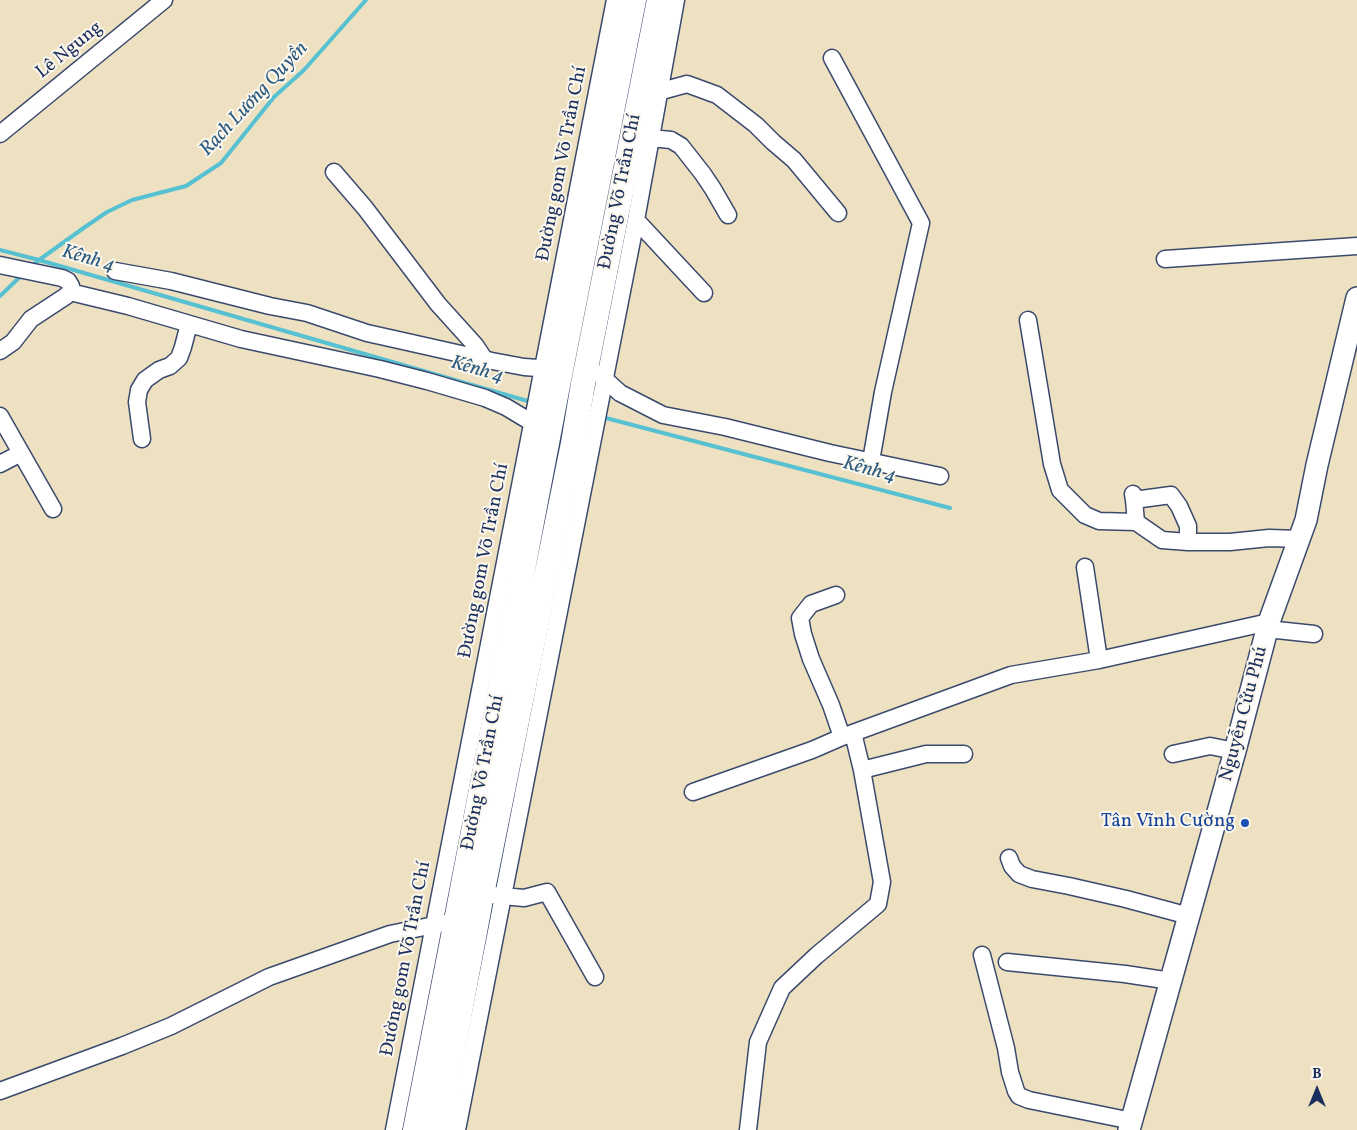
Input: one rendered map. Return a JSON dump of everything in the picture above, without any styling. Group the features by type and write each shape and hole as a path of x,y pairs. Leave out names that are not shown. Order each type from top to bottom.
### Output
{"highway":[{"name":"Đường Võ Trần Chí","path":"415,1130 445,923 545,421 634,0"},
{"name":"Đường Võ Trần Chí","path":"438,1130 492,895 573,443 591,376 658,0"}],"main road":[{"name":"Nguyễn Cửu Phú","path":"1131,1125 1268,626 1306,520 1357,298"}],"street":[{"name":"Đường gom Võ Trần Chí","path":"555,373 615,0"},
{"path":"456,1130 492,895 591,376 636,220 676,0"},
{"name":"Lê Ngung","path":"0,134 159,1"},
{"path":"832,58 921,223 882,392 871,461"},
{"path":"658,92 687,84 716,95 756,125 794,160 838,213"},
{"path":"650,138 671,140 681,146 708,182 728,215"},
{"path":"334,172 365,208 438,304 475,345 485,360"},
{"path":"636,220 704,292"},
{"path":"1165,259 1357,246"},
{"path":"0,351 13,342 30,319 66,296 70,292 71,286 68,281 62,278 5,267"},
{"path":"115,271 171,281 270,306 308,313 367,332 485,360 555,373"},
{"path":"70,292 128,306 240,339 380,369 452,388 485,398 522,416 545,421"},
{"path":"1028,320 1052,464 1060,490 1085,515 1099,521 1136,522 1162,540 1230,542 1269,538 1300,538"},
{"path":"142,439 137,402 140,390 145,380 159,370 170,366 179,358 189,324"},
{"path":"591,376 620,393 664,414 940,476"},
{"path":"0,416 53,509"},
{"path":"0,464 21,453"},
{"path":"1136,522 1134,497 1171,495 1179,506 1188,526 1188,542"},
{"path":"1085,567 1099,660"},
{"path":"748,1130 758,1042 782,988 816,956 878,904 882,882 862,770 847,735 831,705 812,659 803,634 800,618 811,604 836,595"},
{"path":"693,792 812,750 847,735 1012,675 1099,660 1268,626 1314,634"},
{"path":"1173,754 1210,746 1235,751"},
{"path":"862,770 926,754 964,754"},
{"path":"1009,858 1012,866 1019,874 1032,879 1116,897 1189,916"},
{"path":"492,895 524,898 547,892 595,977"},
{"name":"Đường gom Võ Trần Chí","path":"394,1130 445,923"},
{"path":"0,1091 171,1026 269,977 390,934 445,923"},
{"path":"982,955 1006,1048 1010,1072 1019,1096 1131,1125"},
{"path":"1007,962 1125,974 1171,981"}],"waterway":[{"name":"Rạch Lương Quyền","path":"31,267 107,212 132,200 186,186 221,163 274,97 304,70 366,0"},
{"name":"Kênh 4","path":"0,250 531,402"},
{"name":"Rạch Lương Quyền","path":"0,296 22,275"},
{"name":"Kênh 4","path":"602,417 950,508"}],"place":[{"name":"Tân Vĩnh Cường","path":"1245,823"}]}
